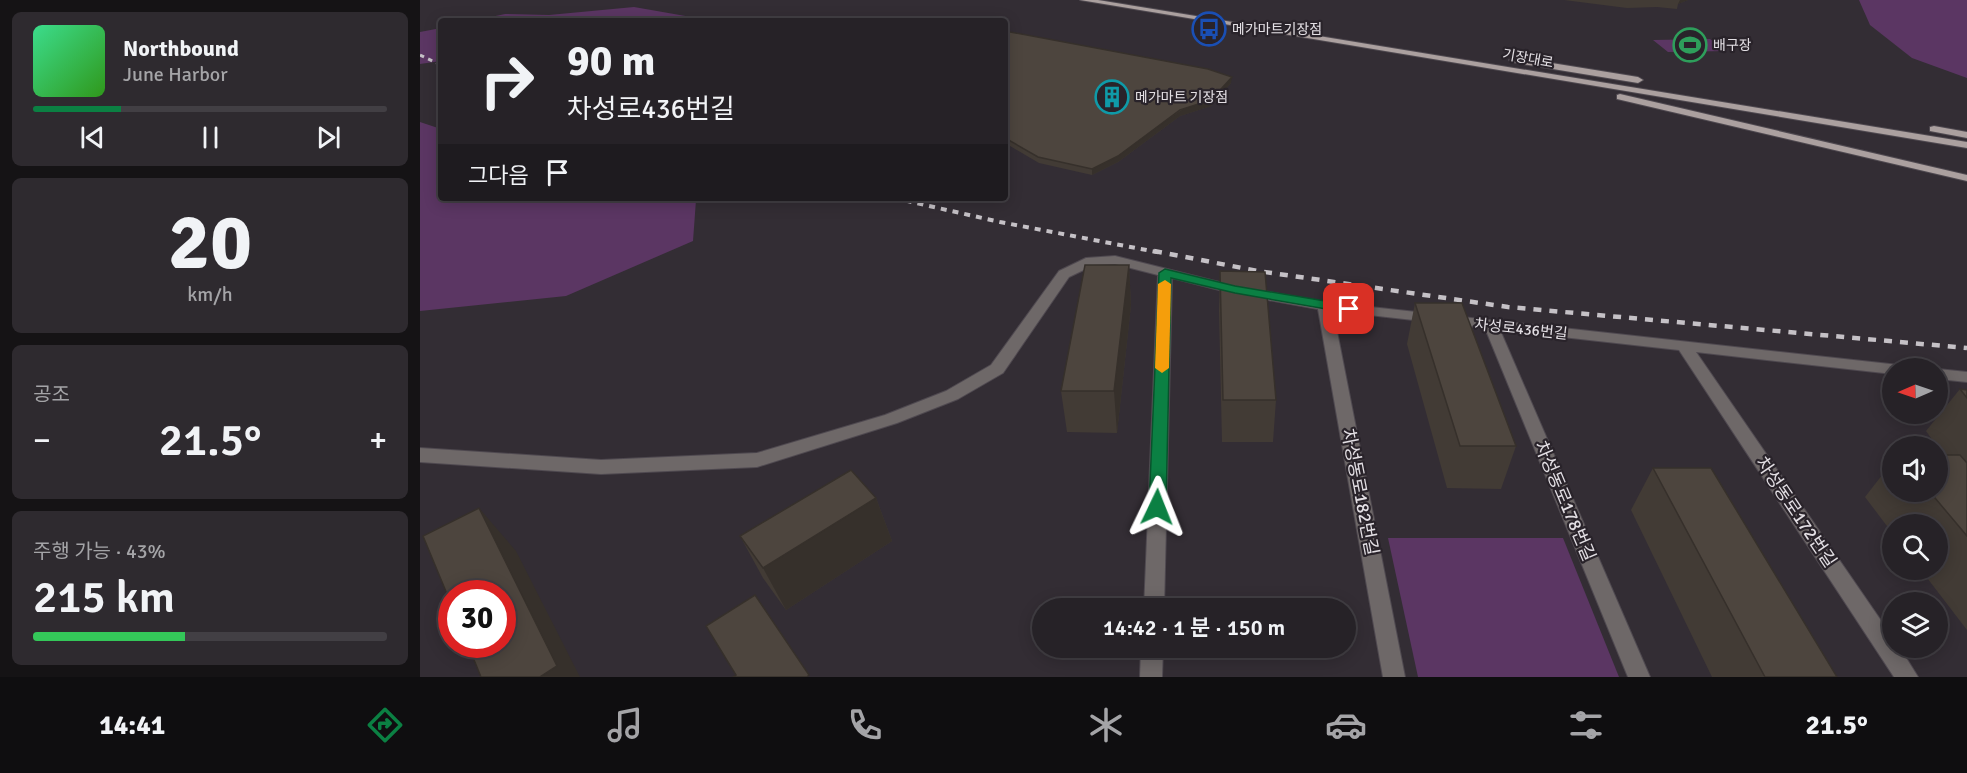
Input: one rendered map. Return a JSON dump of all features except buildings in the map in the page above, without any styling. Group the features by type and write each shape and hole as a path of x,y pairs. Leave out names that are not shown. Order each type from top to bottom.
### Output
{"main road":[{"name":"기장대로","path":"1084,0 1967,145"},
{"name":"기장대로","path":"1141,0 1967,135"},
{"path":"1551,77 1578,88 1967,178"}],"street":[{"name":"차성로436번길","path":"420,455 601,467 757,460 891,419 952,395 997,369 1064,274 1090,261 1115,260 1235,290 1325,306 1882,368"},
{"path":"1154,598 1165,273"},
{"name":"차성동로182번길","path":"1325,306 1394,677"},
{"name":"차성동로178번길","path":"1491,326 1639,677"},
{"name":"차성동로172번길","path":"1685,346 1907,677"},
{"path":"1948,375 1967,377"},
{"path":"1151,677 1152,658"}],"shaded area":[{"path":"1859,0 1967,0 1967,78 1912,58 1870,25"},
{"path":"634,7 697,18 486,18 505,14 549,15"},
{"path":"438,29 438,61 420,64 420,32"},
{"name":"배구장","path":"1710,39 1727,51 1668,52 1653,40"},
{"path":"420,122 438,128 438,201 696,201 693,241 566,296 420,311"},
{"path":"1388,538 1563,538 1619,677 1418,677"}],"railway":[{"path":"420,55 438,64"},
{"path":"907,201 1000,222 1162,253"},
{"path":"1154,251 1258,271 1508,307 1967,348"}],"slow traffic":[{"path":"1162,368 1165,284"}],"place":[{"name":"메가마트기장점","path":"1209,29"},
{"name":"배구장","path":"1690,45"},
{"name":"메가마트 기장점","path":"1112,97"}],"route":[{"path":"1157,507 1165,273 1235,290 1349,309"}]}
